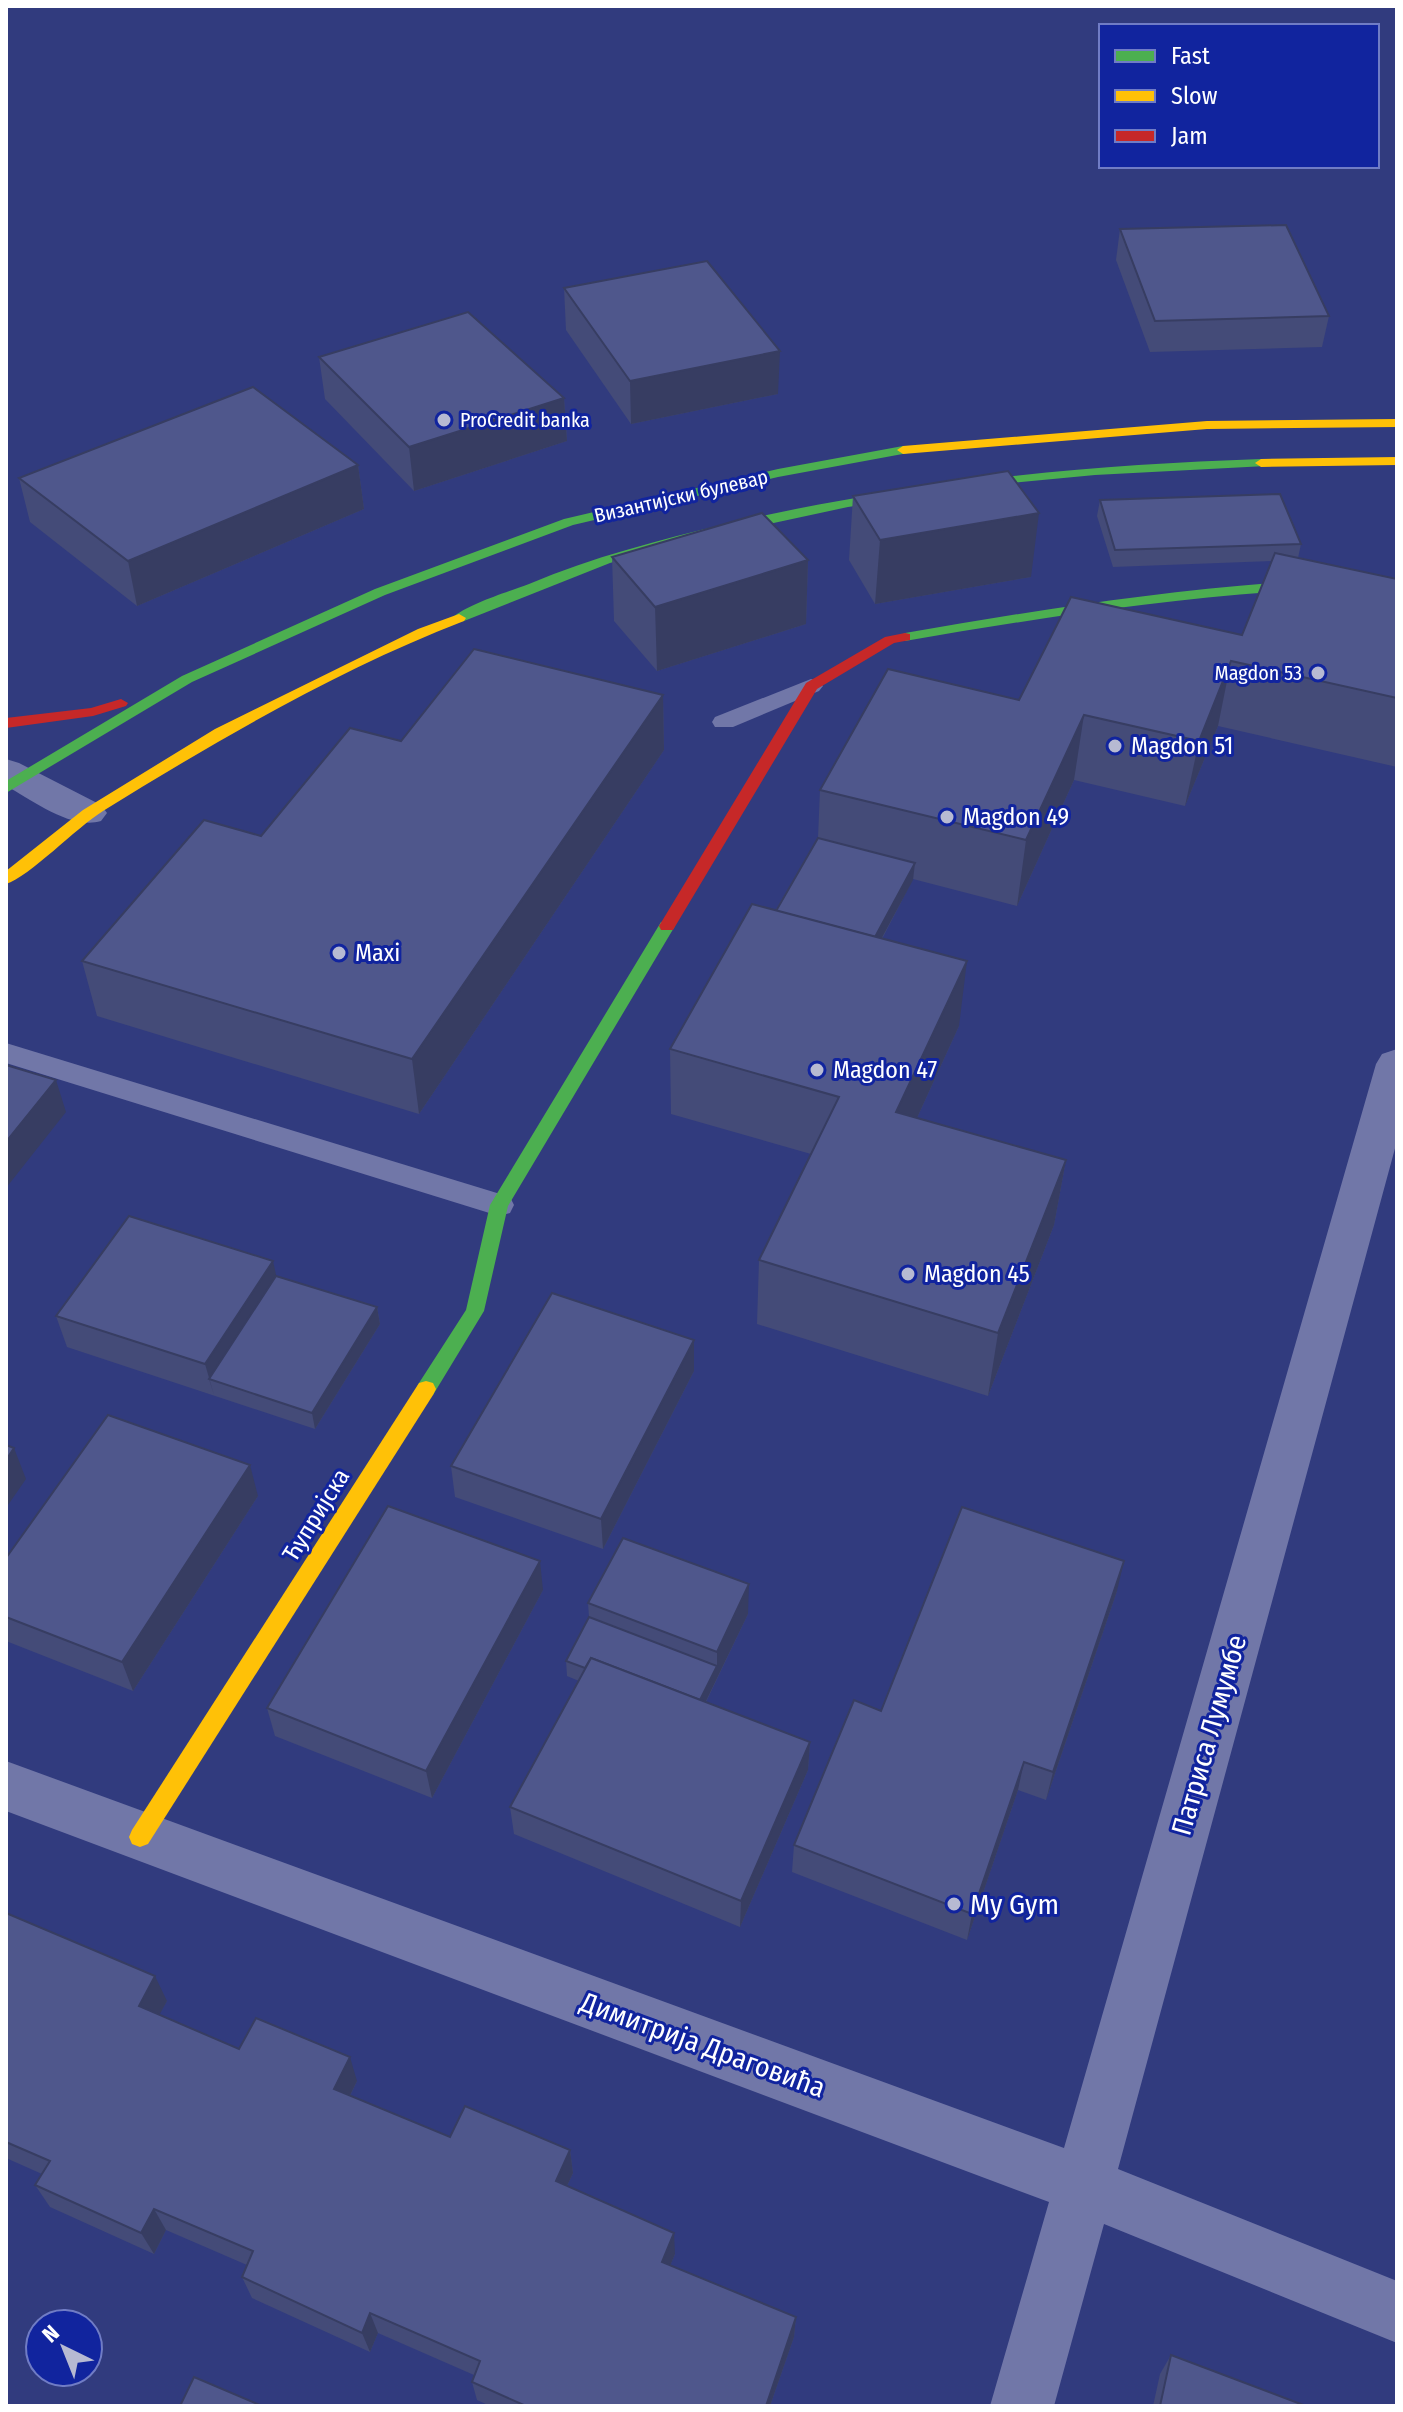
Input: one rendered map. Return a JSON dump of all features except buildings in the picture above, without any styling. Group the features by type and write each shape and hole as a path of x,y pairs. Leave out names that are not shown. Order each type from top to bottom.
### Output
{"street":[{"name":"Византијски булевар","path":"11,779 187,679 380,592 569,522 778,473 910,449 1207,425 1397,423"},
{"name":"Византијски булевар","path":"6,879 88,813 220,732 423,632 603,561 792,512 931,488 1063,472 1229,464 1397,461"},
{"path":"811,686 890,640 1093,605 1349,582 1397,583"},
{"path":"6,723 93,712 187,679"},
{"name":"Ћупријска","path":"140,1837 475,1311 499,1205 811,686"},
{"name":"Византијски булевар","path":"11,779 88,813"},
{"name":"Патриса Лумумбе","path":"1022,2406 1397,1064"},
{"name":"Димитрија Драговића","path":"6,1786 1083,2185 1397,2312"}],"lane":[{"path":"724,722 811,686"},
{"path":"6,1053 499,1205"}],"traffic: fast":[{"path":"6,788 187,679 380,592 569,522 778,473 903,450"},
{"path":"459,618 605,560 686,538 848,503 1012,479 1095,471 1261,463"},
{"path":"905,637 1027,616 1212,591 1335,583 1397,583"},
{"path":"426,1389 475,1311 499,1205 667,926"}],"traffic: slow":[{"path":"903,450 1207,425 1397,423"},
{"path":"1261,463 1397,461"},
{"path":"6,879 88,813 220,732 423,632 459,618"},
{"path":"140,1837 426,1389"}],"traffic: jam":[{"path":"667,926 811,686 890,640 905,637"},
{"path":"6,723 93,712 121,703"}],"place":[{"name":"ProCredit banka","path":"444,420"},
{"name":"Magdon 53","path":"1318,673"},
{"name":"Magdon 51","path":"1115,746"},
{"name":"Magdon 49","path":"947,817"},
{"name":"Maxi","path":"339,953"},
{"name":"Magdon 47","path":"817,1070"},
{"name":"Magdon 45","path":"908,1274"},
{"name":"My Gym","path":"954,1904"}]}
